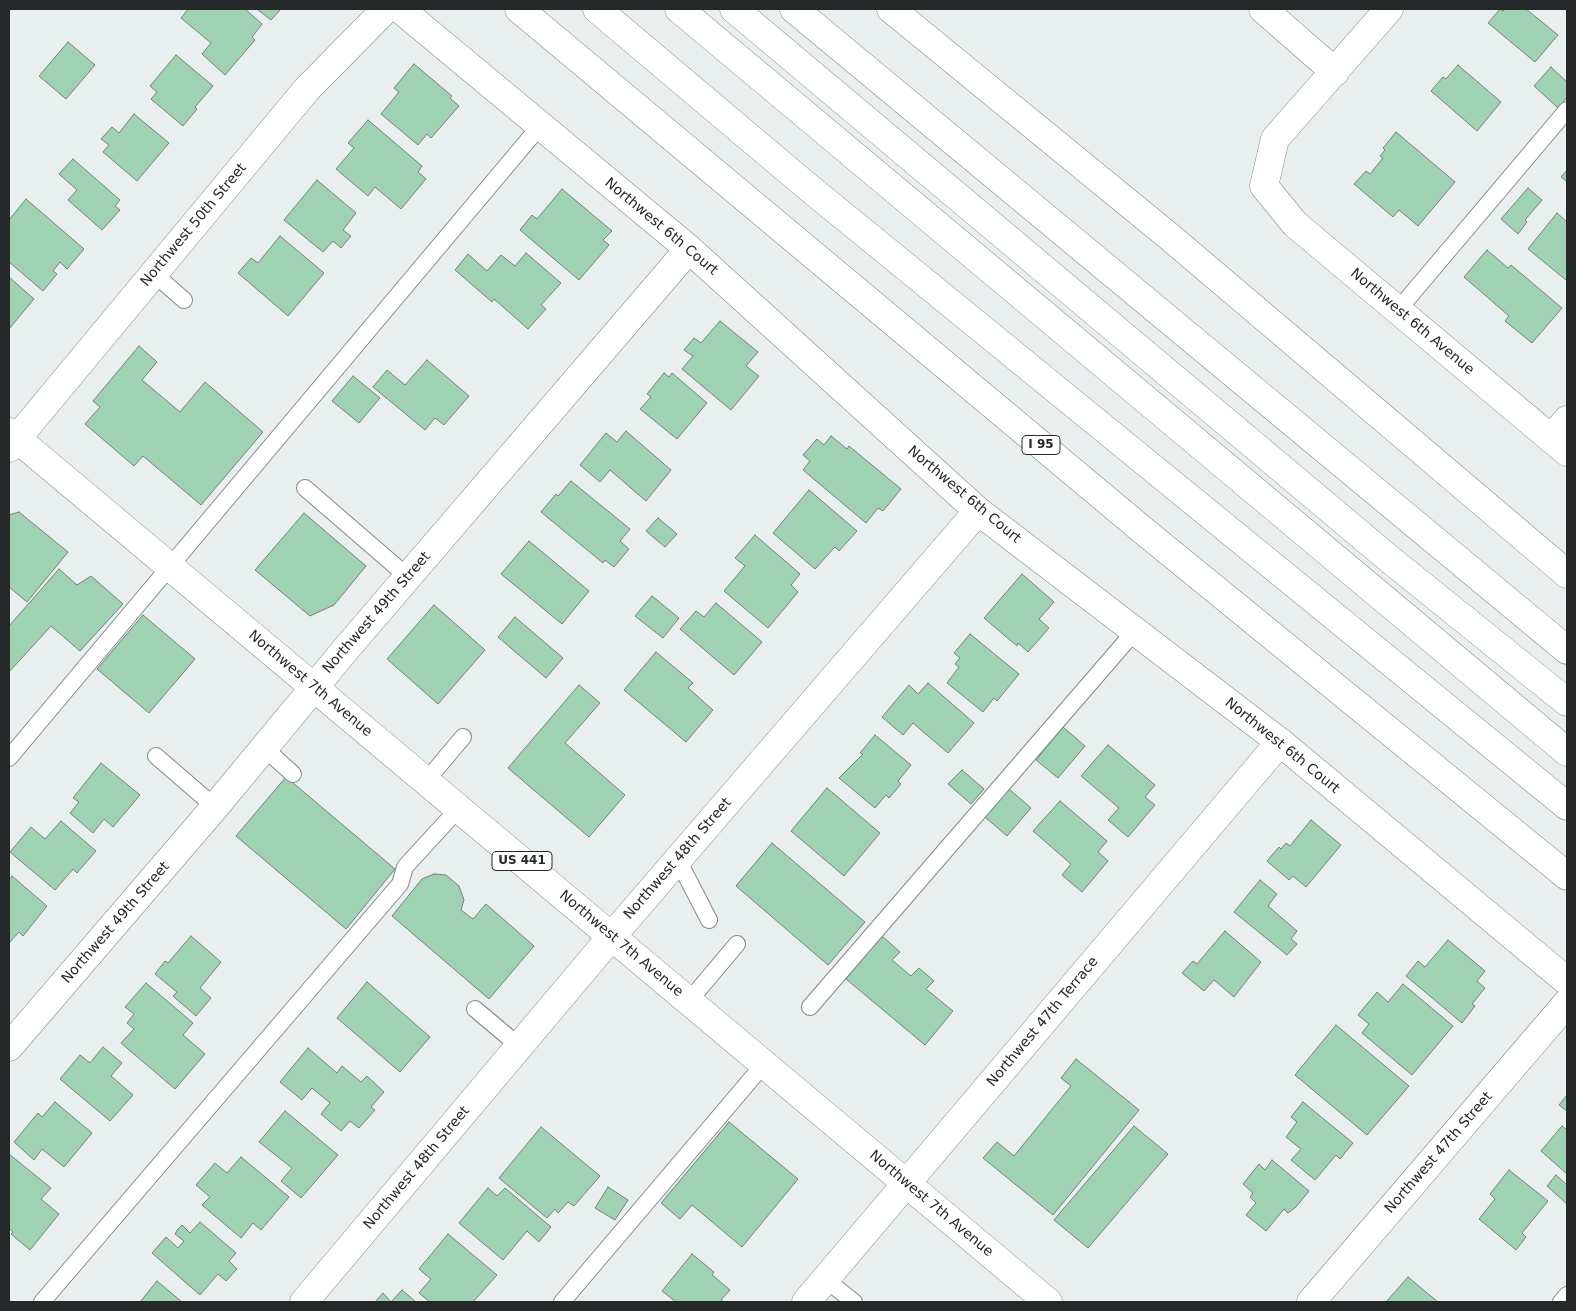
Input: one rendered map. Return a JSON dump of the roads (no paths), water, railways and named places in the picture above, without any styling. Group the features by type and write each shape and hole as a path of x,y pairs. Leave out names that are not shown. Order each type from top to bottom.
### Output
{"main road":[{"name":"Northwest 50th Street","path":"11,439 307,89 386,9"},
{"name":"Northwest 6th Court","path":"400,9 689,249 978,511 1280,742 1567,981"},
{"name":"I 95","path":"519,9 1145,532 1567,876"},
{"path":"597,9 808,187 1567,806"},
{"path":"679,9 1567,752"},
{"path":"734,9 1394,562 1567,702"},
{"path":"794,9 1567,650"},
{"path":"891,9 1171,238 1567,574"},
{"path":"1264,9 1335,72 1389,9"},
{"name":"Northwest 6th Avenue","path":"1335,72 1275,139 1264,186 1295,224 1398,310 1562,437"},
{"name":"Northwest 49th Street","path":"9,1048 215,807 314,687 689,249"},
{"name":"Northwest 7th Avenue","path":"11,439 314,687 1048,1302"},
{"name":"Northwest 48th Street","path":"304,1302 612,936 978,511"},
{"name":"Northwest 47th Terrace","path":"806,1302 1280,742"},
{"name":"Northwest 47th Street","path":"1311,1302 1567,1003"}],"lane":[{"path":"1398,310 1567,110"},
{"path":"9,758 540,126"},
{"path":"153,273 184,300"},
{"path":"305,488 408,577"},
{"path":"810,1007 1135,631"},
{"path":"426,781 463,737"},
{"path":"263,747 293,774"},
{"path":"156,756 215,807"},
{"path":"42,1302 400,884 405,868 459,808"},
{"path":"678,860 709,920"},
{"path":"689,1001 737,944"},
{"path":"474,1009 519,1046"},
{"path":"562,1302 764,1064"},
{"path":"826,1279 854,1302"},
{"path":"1561,1302 1567,1295"}]}
